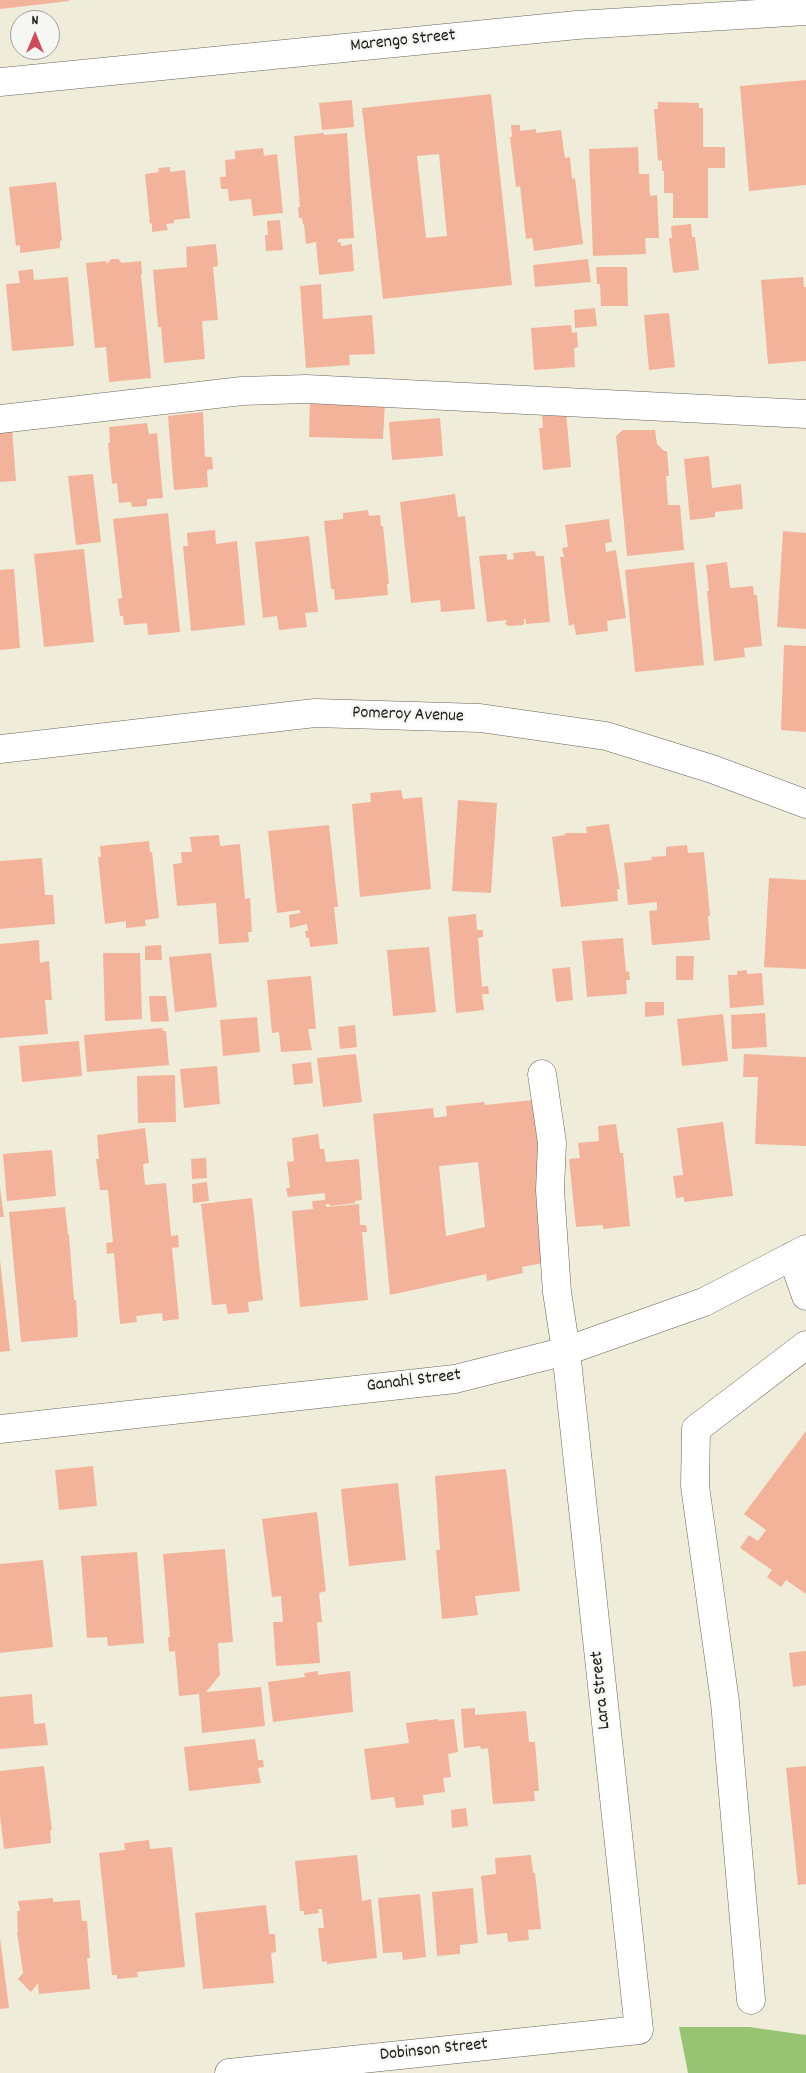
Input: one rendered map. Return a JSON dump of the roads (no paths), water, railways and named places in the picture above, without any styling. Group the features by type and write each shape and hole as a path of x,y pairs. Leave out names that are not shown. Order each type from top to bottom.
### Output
{"street":[{"name":"Marengo Street","path":"0,82 577,26 806,10"},
{"path":"0,419 242,391 306,389 806,414"},
{"name":"Pomeroy Avenue","path":"0,749 314,713 480,718 606,736 712,769 806,804"},
{"name":"Lara Street","path":"542,1074 552,1143 550,1190 557,1292 566,1351 639,2030"},
{"path":"799,1253 806,1296"},
{"name":"Ganahl Street","path":"0,1429 455,1379 566,1351 704,1302 799,1253"},
{"path":"751,2000 725,1702 695,1486 696,1429 806,1345"},
{"name":"Dobinson Street","path":"228,2073 639,2030"}]}
